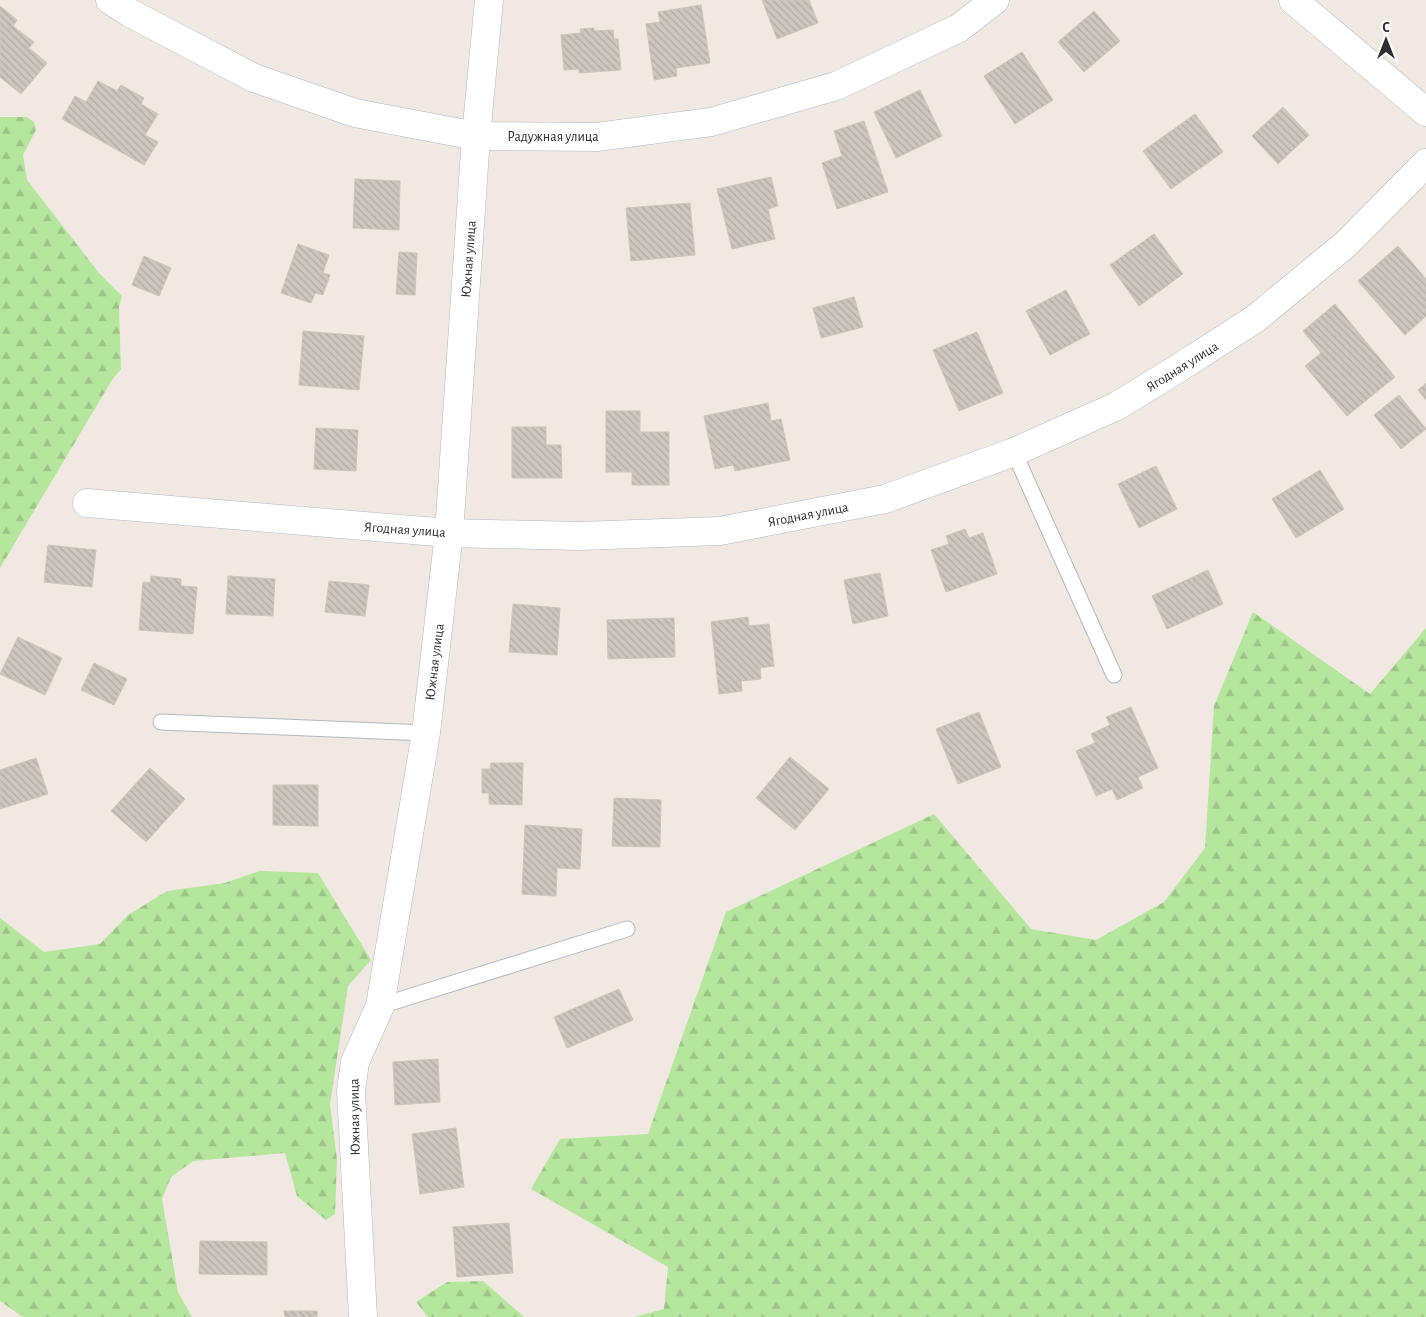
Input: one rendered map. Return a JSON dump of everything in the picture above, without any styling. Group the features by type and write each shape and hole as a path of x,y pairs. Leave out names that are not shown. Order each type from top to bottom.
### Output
{"street":[{"name":"Радужная улица","path":"110,0 130,13 254,78 354,113 476,136 597,137 711,122 836,86 959,28 995,0"},
{"name":"Южная улица","path":"363,1317 352,1090 355,1062 380,1006 426,733 449,532 476,136 489,0"},
{"path":"1293,0 1426,112"},
{"name":"Ягодная улица","path":"87,504 449,532 579,536 720,531 885,499 1014,452 1117,406 1255,319 1346,244 1426,163"}],"lane":[{"path":"1014,452 1114,675"},
{"path":"161,722 426,733"},
{"path":"380,1006 627,929"}],"green space":[{"path":"0,117 27,117 34,122 36,130 23,155 27,180 99,273 122,296 119,307 121,369 112,380 0,568"},
{"path":"1253,612 1370,694 1426,628 1426,1317 634,1317 664,1309 668,1267 531,1189 560,1139 648,1134 726,912 934,814 1031,929 1096,940 1164,902 1205,848 1214,706"},
{"path":"259,871 318,873 371,960 348,986 330,1104 337,1160 335,1214 326,1220 297,1196 285,1153 193,1161 171,1177 162,1199 178,1292 192,1317 23,1317 0,1301 0,918 44,952 100,944 128,915 167,891 225,883"},
{"path":"483,1281 524,1317 428,1317 416,1302 447,1282"}],"building":[{"path":"762,0 809,0 818,23 777,39"},
{"path":"701,5 710,63 676,68 677,76 654,80 646,24 660,22 658,12"},
{"path":"0,6 17,20 13,26 34,42 29,48 47,63 21,94 0,77"},
{"path":"1094,11 1120,41 1084,72 1058,42"},
{"path":"594,28 594,31 613,30 614,39 618,39 621,70 579,73 579,69 564,70 561,35 581,33 580,29"},
{"path":"1022,52 1053,100 1015,124 984,76"},
{"path":"98,81 117,91 121,85 144,98 141,104 158,114 145,135 158,142 144,165 62,119 75,96 86,102"},
{"path":"920,90 942,136 896,158 874,112"},
{"path":"1283,107 1309,135 1278,164 1252,136"},
{"path":"1195,114 1223,152 1171,189 1143,151"},
{"path":"864,121 888,192 837,209 822,163 842,156 834,131"},
{"path":"771,177 778,206 768,209 775,239 732,249 717,189"},
{"path":"355,179 400,181 399,230 353,228"},
{"path":"690,203 695,255 631,261 626,208"},
{"path":"1154,234 1183,274 1139,306 1110,265"},
{"path":"298,244 329,255 323,273 330,275 323,295 315,293 311,303 281,293"},
{"path":"1398,246 1426,279 1426,316 1405,335 1358,281"},
{"path":"399,252 417,253 415,295 396,294"},
{"path":"144,256 171,268 159,296 132,285"},
{"path":"1066,290 1090,334 1050,355 1026,311"},
{"path":"854,297 863,327 821,338 813,308"},
{"path":"1335,304 1395,377 1347,416 1305,366 1321,353 1303,331"},
{"path":"303,331 364,336 359,390 299,385"},
{"path":"977,332 1003,393 959,411 933,350"},
{"path":"1426,383 1426,400 1418,390"},
{"path":"1399,395 1426,429 1401,449 1374,415"},
{"path":"768,403 771,421 781,419 790,460 735,471 733,465 715,469 704,416"},
{"path":"606,411 640,411 640,432 669,432 669,485 632,485 632,472 606,472"},
{"path":"512,427 546,427 546,445 561,445 562,478 512,478"},
{"path":"316,428 358,430 356,471 314,469"},
{"path":"1156,466 1177,509 1139,528 1118,484"},
{"path":"1320,470 1344,509 1296,538 1272,499"},
{"path":"965,529 969,538 983,533 997,574 946,592 931,550 949,544 946,536"},
{"path":"48,545 96,550 92,587 44,582"},
{"path":"1208,570 1223,604 1167,629 1152,596"},
{"path":"880,573 888,616 853,624 844,580"},
{"path":"151,576 181,579 181,586 197,587 193,634 139,630 143,582 150,583"},
{"path":"228,576 275,579 273,616 226,614"},
{"path":"329,581 369,585 365,616 325,612"},
{"path":"513,604 560,608 557,655 509,652"},
{"path":"748,617 749,626 769,624 774,666 760,668 761,679 741,681 742,691 719,694 711,622"},
{"path":"674,618 675,657 608,659 607,620"},
{"path":"18,637 62,658 45,695 0,674"},
{"path":"94,663 127,679 114,705 81,690"},
{"path":"1131,707 1158,768 1138,777 1143,788 1117,800 1112,789 1096,796 1076,751 1095,743 1091,734 1110,725 1106,717"},
{"path":"979,712 1001,767 958,784 936,729"},
{"path":"790,757 829,789 795,830 756,798"},
{"path":"36,758 48,794 0,809 0,770"},
{"path":"491,763 523,763 522,805 489,804 489,793 482,793 482,769 490,769"},
{"path":"150,768 185,799 146,842 111,811"},
{"path":"273,785 318,785 318,826 273,825"},
{"path":"614,798 661,800 660,847 612,846"},
{"path":"525,825 582,829 580,869 557,868 556,896 522,894"},
{"path":"619,989 633,1020 567,1048 554,1017"},
{"path":"438,1059 440,1102 395,1105 393,1062"},
{"path":"456,1128 464,1187 420,1194 412,1134"},
{"path":"509,1223 513,1273 457,1277 453,1227"},
{"path":"200,1241 267,1242 267,1275 199,1274"},
{"path":"284,1311 317,1311 317,1317 285,1317"}]}
